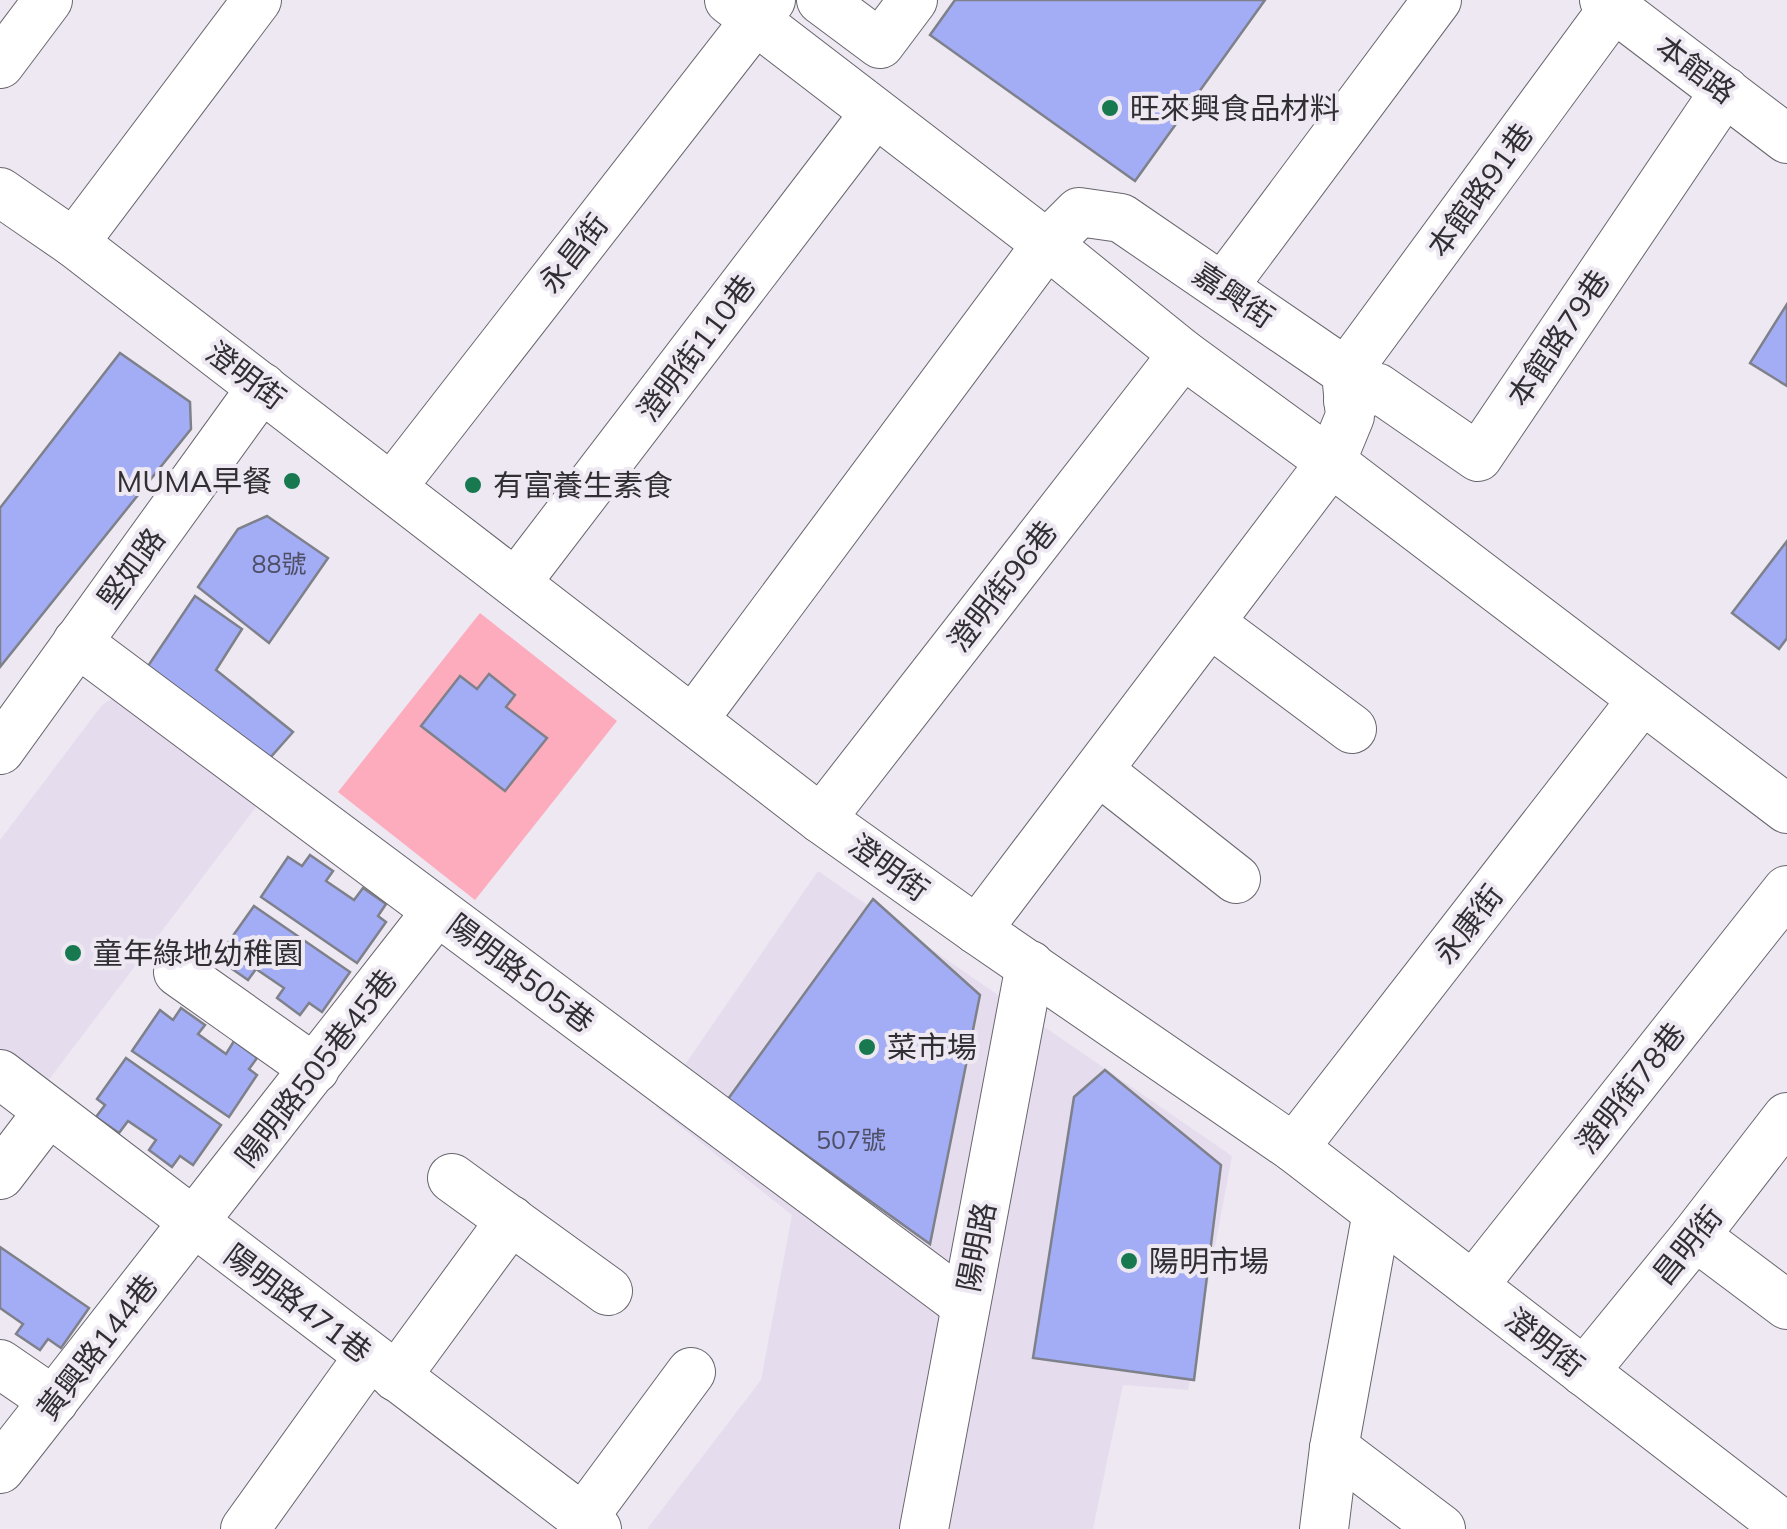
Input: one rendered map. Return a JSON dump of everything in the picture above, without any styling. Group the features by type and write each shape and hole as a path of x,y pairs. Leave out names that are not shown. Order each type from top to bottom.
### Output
{"street":[{"path":"0,64 48,0"},
{"path":"74,243 257,0"},
{"path":"821,0 880,44 914,0"},
{"path":"1222,288 1438,0"},
{"name":"本館路","path":"1609,4 1787,139"},
{"name":"本館路91巷","path":"1347,387 1609,4"},
{"path":"752,7 875,112 1183,354 1787,809"},
{"name":"永昌街","path":"392,487 752,7"},
{"name":"本館路79巷","path":"1347,387 1378,388 1478,456 1725,92"},
{"name":"澄明街110巷","path":"516,584 875,112"},
{"name":"澄明街","path":"0,192 74,243 821,819 1294,1148 1787,1528"},
{"name":"嘉興街","path":"693,720 1047,244 1079,212 1121,218 1222,288 1347,387"},
{"name":"澄明街96巷","path":"821,819 1183,354"},
{"name":"堅如路","path":"0,750 262,387"},
{"path":"976,930 1330,462 1350,416 1347,387"},
{"path":"1210,623 1352,729"},
{"name":"陽明路505巷","path":"77,642 964,1304"},
{"name":"永康街","path":"1294,1148 1642,700"},
{"path":"1099,771 1236,879"},
{"name":"澄明街78巷","path":"1473,1286 1787,890"},
{"name":"陽明路505巷45巷","path":"194,1224 437,911"},
{"name":"陽明路","path":"924,1529 1030,966"},
{"path":"178,972 315,1069"},
{"name":"陽明路471巷","path":"0,1074 590,1524"},
{"path":"0,1174 48,1112"},
{"name":"昌明街","path":"1584,1372 1696,1236 1787,1116"},
{"path":"452,1178 608,1291"},
{"path":"1324,1529 1334,1448 1377,1212"},
{"path":"245,1529 511,1220"},
{"name":"黃興路144巷","path":"0,1469 194,1224"},
{"path":"1696,1236 1787,1306"},
{"path":"0,1364 54,1401"},
{"path":"590,1524 691,1372"},
{"path":"1334,1448 1441,1529"}],"shaded area":[{"path":"480,613 617,721 475,900 338,792"},
{"name":"童年綠地幼稚園","path":"111,699 123,699 259,803 38,1094 0,1065 0,840 102,705"},
{"path":"818,871 1232,1156 1188,1390 1123,1385 1093,1529 647,1529 761,1380 792,1215 656,1107"}],"building":[{"name":"旺來興食品材料","path":"955,0 1265,0 1135,181 930,35"},
{"path":"1787,304 1787,386 1750,363"},
{"path":"120,353 190,402 191,429 0,667 0,508"},
{"path":"267,516 328,558 269,643 198,587 238,529"},
{"path":"1787,541 1787,638 1779,649 1732,613"},
{"path":"195,596 242,629 216,670 293,732 254,776 146,669"},
{"path":"489,674 515,695 506,707 547,738 505,791 421,726 460,676 477,689"},
{"path":"310,855 333,871 326,881 354,900 363,888 386,904 378,916 386,922 357,963 261,897 288,857 302,866"},
{"name":"菜市場","path":"873,899 980,995 930,1244 728,1099"},
{"path":"254,906 350,972 322,1012 309,1003 300,1015 277,998 284,988 256,969 248,980 225,964 233,952 225,947"},
{"path":"181,1008 205,1025 198,1034 226,1054 234,1041 257,1058 249,1069 257,1075 229,1117 132,1051 160,1010 173,1020"},
{"path":"126,1058 221,1125 193,1165 180,1156 172,1167 149,1150 156,1140 128,1121 119,1133 96,1117 105,1105 97,1099"},
{"name":"陽明市場","path":"1105,1070 1221,1165 1194,1380 1033,1358 1074,1097"},
{"path":"0,1247 89,1308 61,1348 48,1339 40,1350 16,1334 23,1324 0,1308"}],"place":[{"name":"旺來興食品材料","path":"1110,108"},
{"name":"MUMA早餐","path":"292,481"},
{"name":"有富養生素食","path":"473,485"},
{"name":"童年綠地幼稚園","path":"73,953"},
{"name":"菜市場","path":"867,1047"},
{"name":"陽明市場","path":"1129,1261"}]}
